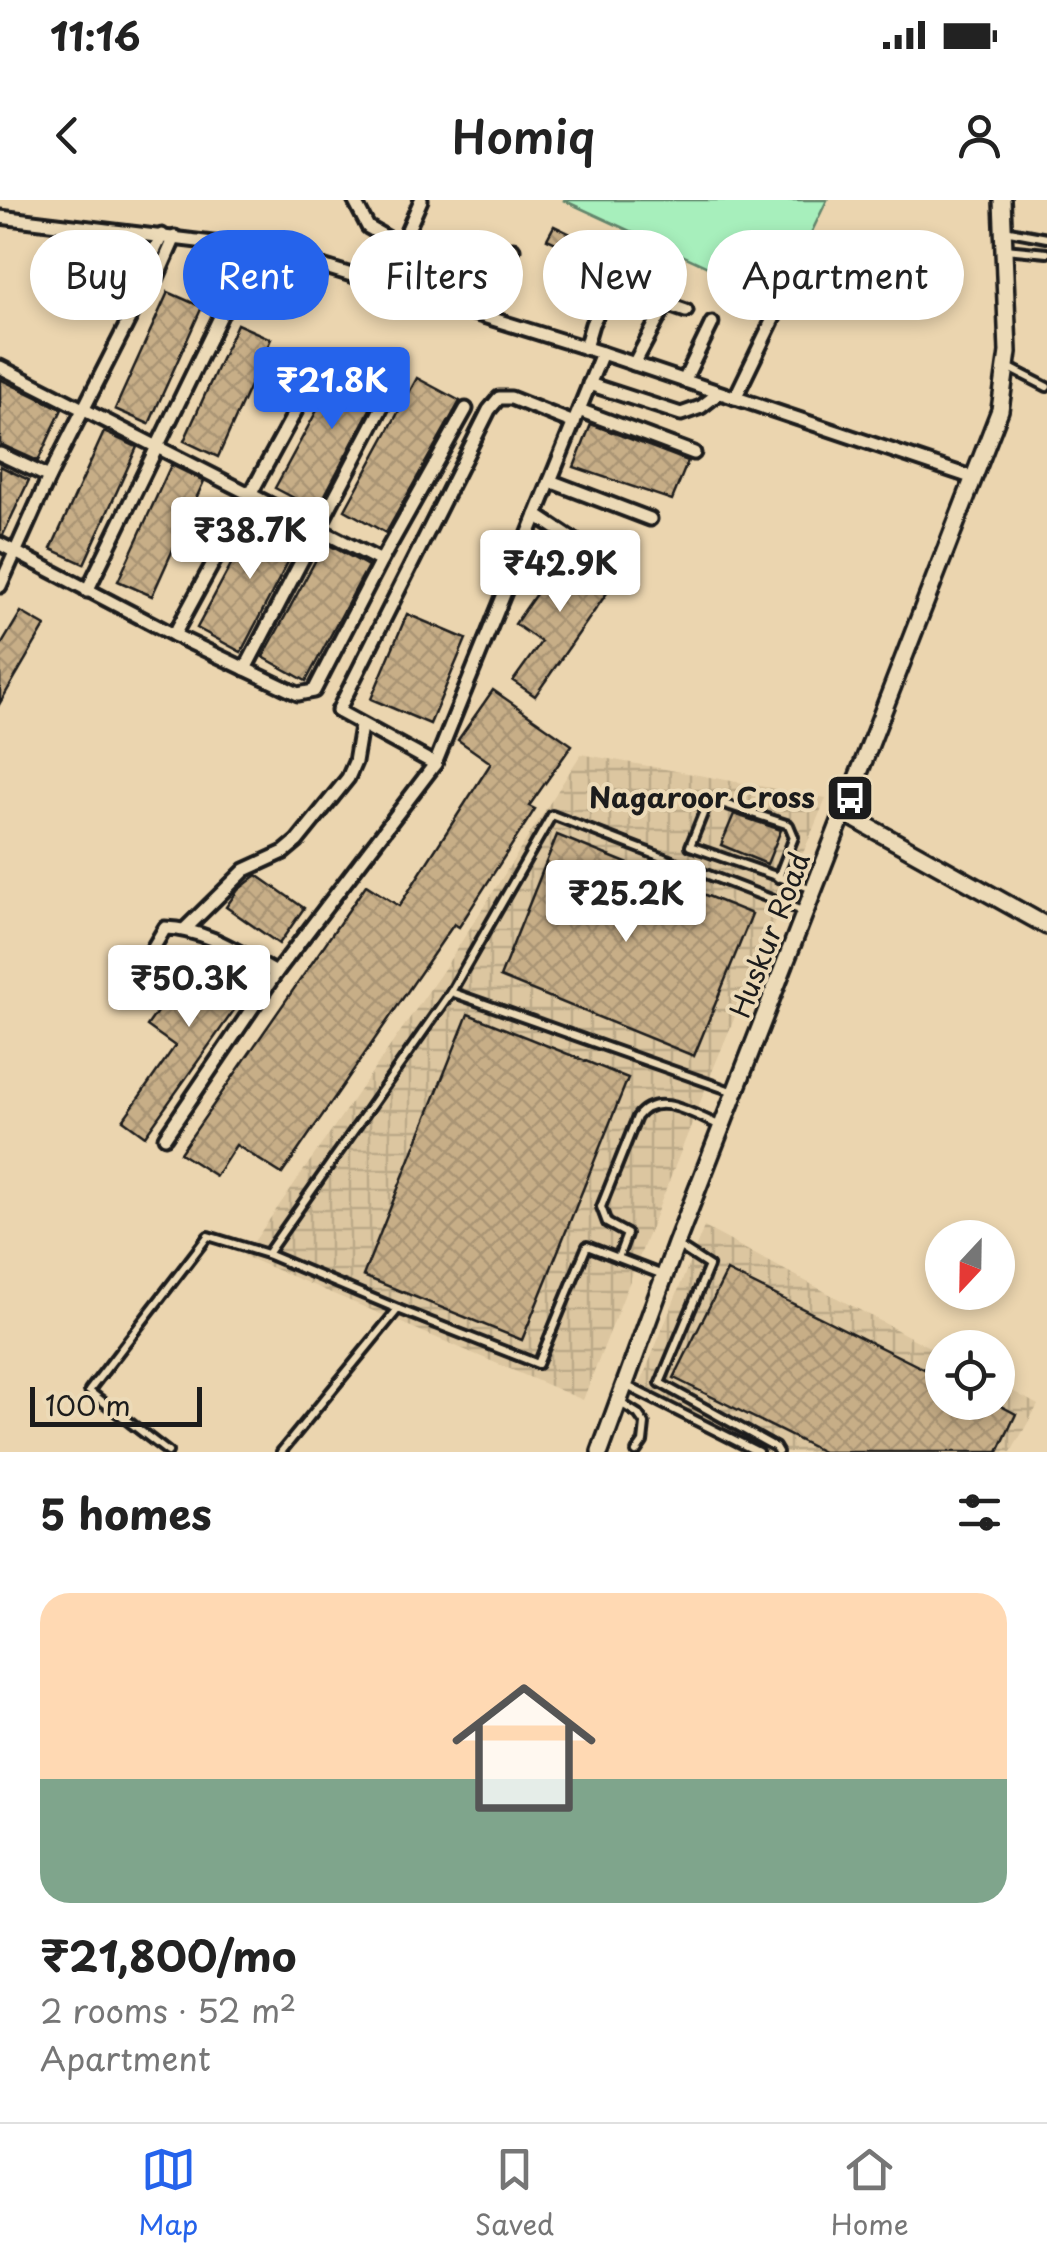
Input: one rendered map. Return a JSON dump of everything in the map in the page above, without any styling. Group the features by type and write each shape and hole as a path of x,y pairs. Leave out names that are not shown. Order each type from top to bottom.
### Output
{"street":[{"path":"354,200 373,230"},
{"path":"407,230 421,200"},
{"name":"Huskur Road","path":"600,1452 676,1244 1000,410 1006,366 1002,200"},
{"path":"0,217 271,250 349,273"},
{"path":"0,586 49,477 145,288 156,280 168,236"},
{"path":"87,591 219,320"},
{"path":"497,320 974,478"},
{"path":"585,348 594,320"},
{"path":"634,364 657,320"},
{"path":"735,398 774,320"},
{"path":"684,381 712,323"},
{"path":"166,1137 276,973 435,764 602,353"},
{"path":"174,635 326,355"},
{"path":"0,366 381,560"},
{"path":"244,669 396,380"},
{"path":"590,384 681,414 719,392"},
{"path":"435,764 338,711 489,410 499,398 511,398 574,423"},
{"path":"0,544 244,669 298,694 314,691 381,560 466,409"},
{"path":"579,410 694,453"},
{"path":"0,454 49,477"},
{"path":"550,481 650,518"},
{"path":"536,516 617,568"},
{"path":"185,928 244,870 284,852 297,841 348,778 362,726"},
{"path":"844,813 1047,926"},
{"path":"133,982 165,928 185,928 216,940 276,973"}],"lane":[{"path":"1003,230 1047,238"},
{"path":"1004,249 1047,253"},
{"path":"1006,366 1047,387"},
{"path":"778,878 794,837 789,826 709,800 690,846 778,878 814,890"},
{"path":"268,1254 452,992 552,814 806,913"},
{"path":"452,992 735,1092"},
{"path":"618,1258 627,1234 607,1223 601,1207 645,1106 660,1102 722,1127"},
{"path":"168,1452 89,1391 208,1236 268,1254 538,1364 587,1246 664,1276"},
{"path":"676,1244 710,1266 660,1383 778,1452"},
{"path":"280,1452 398,1310"},
{"path":"624,1384 758,1452"},
{"path":"618,1401 638,1414 645,1424 644,1442 636,1452"}],"shaded area":[{"path":"581,754 826,798 714,1067 583,1400 244,1256 444,969"},
{"path":"704,1227 925,1345 925,1420 1015,1420 1015,1392 1038,1405 1011,1452 748,1452 636,1394"}],"green space":[{"path":"563,200 827,200 813,230 707,230 707,267 687,257 687,230 628,230"}],"building":[{"path":"168,292 183,299 183,320 196,320 149,424 115,409 155,320 163,320"},
{"path":"237,324 271,339 218,457 184,441"},
{"path":"348,353 388,375 317,510 275,488"},
{"path":"417,378 460,401 386,533 345,510"},
{"path":"0,379 62,409 38,461 0,444"},
{"path":"591,424 688,461 672,500 574,467"},
{"path":"104,432 137,447 84,564 51,549"},
{"path":"171,465 204,481 152,596 118,581"},
{"path":"0,466 29,480 3,535 0,535"},
{"path":"259,512 302,535 241,652 197,628"},
{"path":"325,543 368,566 306,681 263,657"},
{"path":"568,548 616,580 535,696 513,681 541,642 515,624"},
{"path":"21,612 45,626 0,703 0,647"},
{"path":"407,614 466,639 430,724 371,699"},
{"path":"493,690 572,745 529,806 535,809 459,927 454,924 282,1174 236,1145 216,1176 180,1153 366,885 399,906 491,763 458,740"},
{"path":"734,814 781,830 767,864 721,845"},
{"path":"557,835 752,914 694,1056 500,977"},
{"path":"257,875 304,908 279,944 226,907 238,890"},
{"path":"200,951 228,970 233,963 256,979 145,1136 123,1120 175,1046 147,1026"},
{"path":"468,1014 628,1078 522,1340 363,1276"},
{"path":"727,1271 925,1370 925,1420 1013,1420 998,1452 823,1452 674,1378"}],"place":[{"name":"Nagaroor Cross","path":"850,798"}]}
